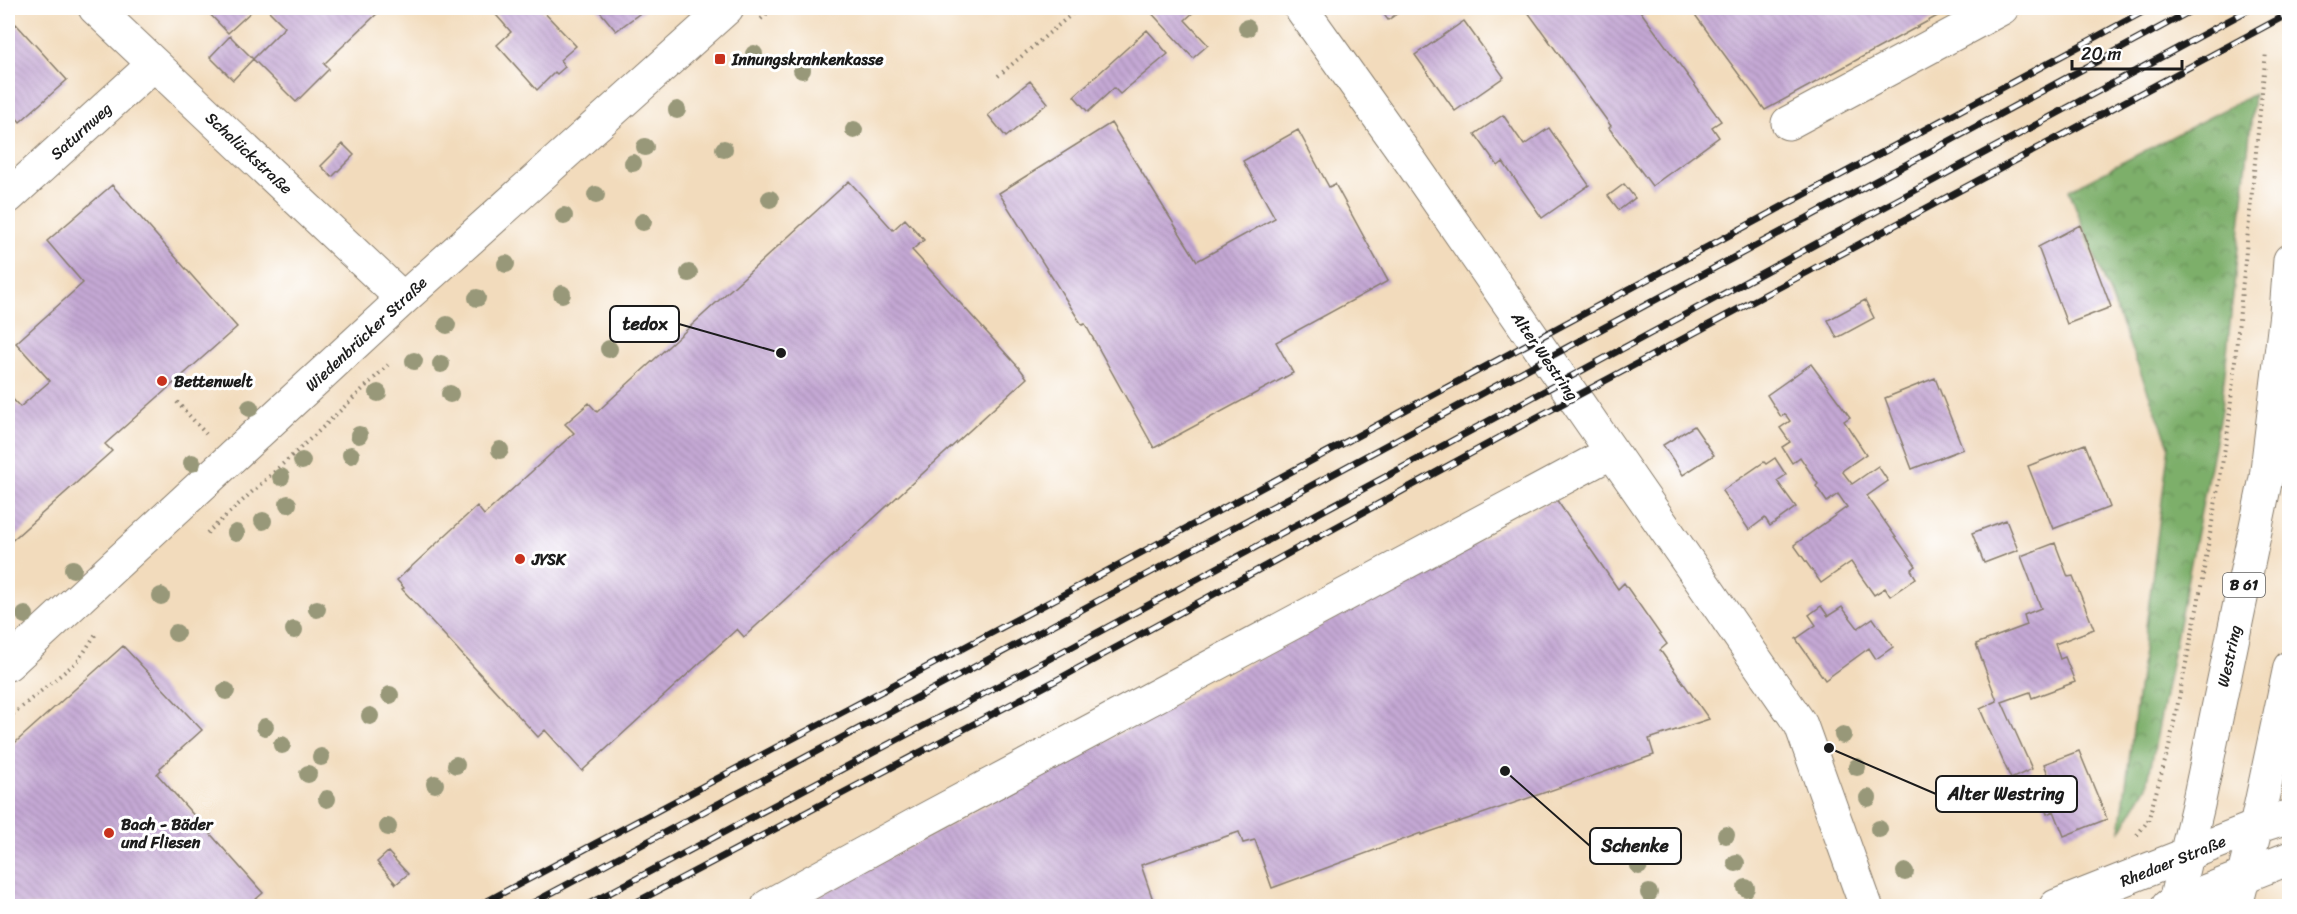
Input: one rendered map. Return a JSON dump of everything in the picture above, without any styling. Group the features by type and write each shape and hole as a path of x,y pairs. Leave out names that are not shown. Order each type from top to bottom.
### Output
{"street":[{"name":"Schalückstraße","path":"95,8 404,298"},
{"name":"Wiedenbrücker Straße","path":"8,664 404,298 727,8"},
{"name":"Alter Westring","path":"1301,8 1801,725 1866,906"},
{"path":"1788,123 2002,8"},
{"name":"Saturnweg","path":"8,197 154,64"},
{"name":"Westring","path":"2172,906 2188,854 2265,478 2286,313 2289,260"},
{"path":"768,906 1611,452"},
{"path":"2239,892 2256,827 2289,667"},
{"name":"Rhedaer Straße","path":"2056,906 2289,816"},
{"path":"2172,906 2239,892 2289,858"}],"path":[{"path":"998,76 1079,8"},
{"path":"2128,840 2148,821 2169,747 2226,442 2257,160 2266,52"},
{"path":"177,402 208,437"}],"green space":[{"path":"2254,94 2221,410 2147,786 2120,832 2169,445 2069,190"}],"building":[{"path":"204,8 255,8 228,33"},
{"path":"266,8 383,8 324,64 329,69 296,102 253,59 285,27"},
{"path":"490,8 540,8 576,46 560,60 565,67 557,74 555,72 537,90 497,45 511,32"},
{"path":"597,8 647,8 616,31"},
{"path":"1147,8 1198,8 1185,20 1208,45 1193,58"},
{"path":"1379,8 1405,8 1388,20"},
{"path":"1525,8 1638,8 1721,121 1712,127 1719,137 1652,186"},
{"path":"1690,8 1952,8 1765,110"},
{"path":"1464,21 1504,77 1455,111 1415,55"},
{"path":"16,24 67,80 20,122 8,108 8,31"},
{"path":"1147,30 1168,54 1120,94 1114,88 1088,112 1074,96"},
{"path":"230,36 253,59 233,80 210,57"},
{"path":"1030,81 1048,103 1006,137 988,115"},
{"path":"1503,115 1524,145 1549,128 1589,185 1542,218 1503,162 1498,166 1475,134"},
{"path":"1111,123 1197,261 1275,218 1243,161 1298,130 1329,187 1335,184 1388,281 1276,342 1293,373 1154,448 1085,324 1082,325 999,193"},
{"path":"343,144 354,155 332,177 321,166"},
{"path":"849,181 893,230 905,219 924,240 912,250 1027,378 744,637 737,629 582,771 545,730 538,737 402,589 404,588 397,580 477,506 484,515 574,433 565,424 589,403 597,412"},
{"path":"1624,184 1635,198 1619,210 1608,196"},
{"path":"112,185 237,327 105,444 112,451 8,544 8,394 20,407 50,381 16,343 83,283 47,241"},
{"path":"2080,225 2111,307 2067,324 2038,247"},
{"path":"1865,300 1874,318 1837,338 1828,320"},
{"path":"1811,364 1850,417 1844,421 1866,454 1842,471 1852,484 1878,466 1888,481 1867,496 1916,566 1911,570 1916,578 1890,596 1885,588 1874,595 1851,562 1821,583 1794,545 1847,507 1838,494 1827,502 1800,457 1792,463 1782,447 1790,442 1780,428 1790,421 1785,414 1781,417 1767,395"},
{"path":"1935,378 1963,449 1912,469 1885,398"},
{"path":"1694,426 1714,455 1683,475 1663,445"},
{"path":"2085,444 2110,507 2053,529 2028,466"},
{"path":"1775,458 1786,475 1777,481 1796,507 1770,526 1765,518 1749,530 1722,491 1764,462 1766,464"},
{"path":"1556,499 1618,589 1624,583 1667,644 1660,650 1709,719 1649,739 1654,755 1421,835 1421,833 1272,888 1255,840 1243,843 1239,832 1141,865 1155,906 800,906"},
{"path":"2006,520 2018,550 1984,563 1972,533"},
{"path":"2055,543 2068,577 2073,576 2094,629 2055,644 2060,659 2065,657 2075,682 2032,698 2030,692 2002,702 2032,769 2011,779 1980,709 1997,701 1976,644 2027,625 2024,615 2041,608 2021,556"},
{"path":"1821,606 1828,616 1842,607 1858,628 1873,618 1893,647 1876,659 1869,648 1825,680 1796,639 1816,625 1809,615"},
{"name":"Bach - Bäder und Fliesen","path":"123,646 202,730 160,768 157,774 263,893 248,906 8,906 8,749"},
{"path":"2079,751 2107,819 2064,836 2054,811 2047,814 2039,793 2053,787 2044,764"},
{"path":"388,852 408,874 396,884 377,862"}],"railway":[{"path":"478,906 1057,598 2150,8"},
{"path":"527,906 1068,617 2196,8"},
{"path":"585,906 1045,661 2252,8"},
{"path":"629,906 1055,681 1530,421 2290,13"}],"place":[{"name":"Innungskrankenkasse","path":"720,59"},
{"name":"tedox","path":"781,353"},
{"name":"Bettenwelt","path":"162,381"},
{"name":"JYSK","path":"520,559"},
{"name":"Alter Westring","path":"1829,748"},
{"name":"Schenke","path":"1505,771"},
{"name":"Bach - Bäder und Fliesen","path":"109,833"}]}
